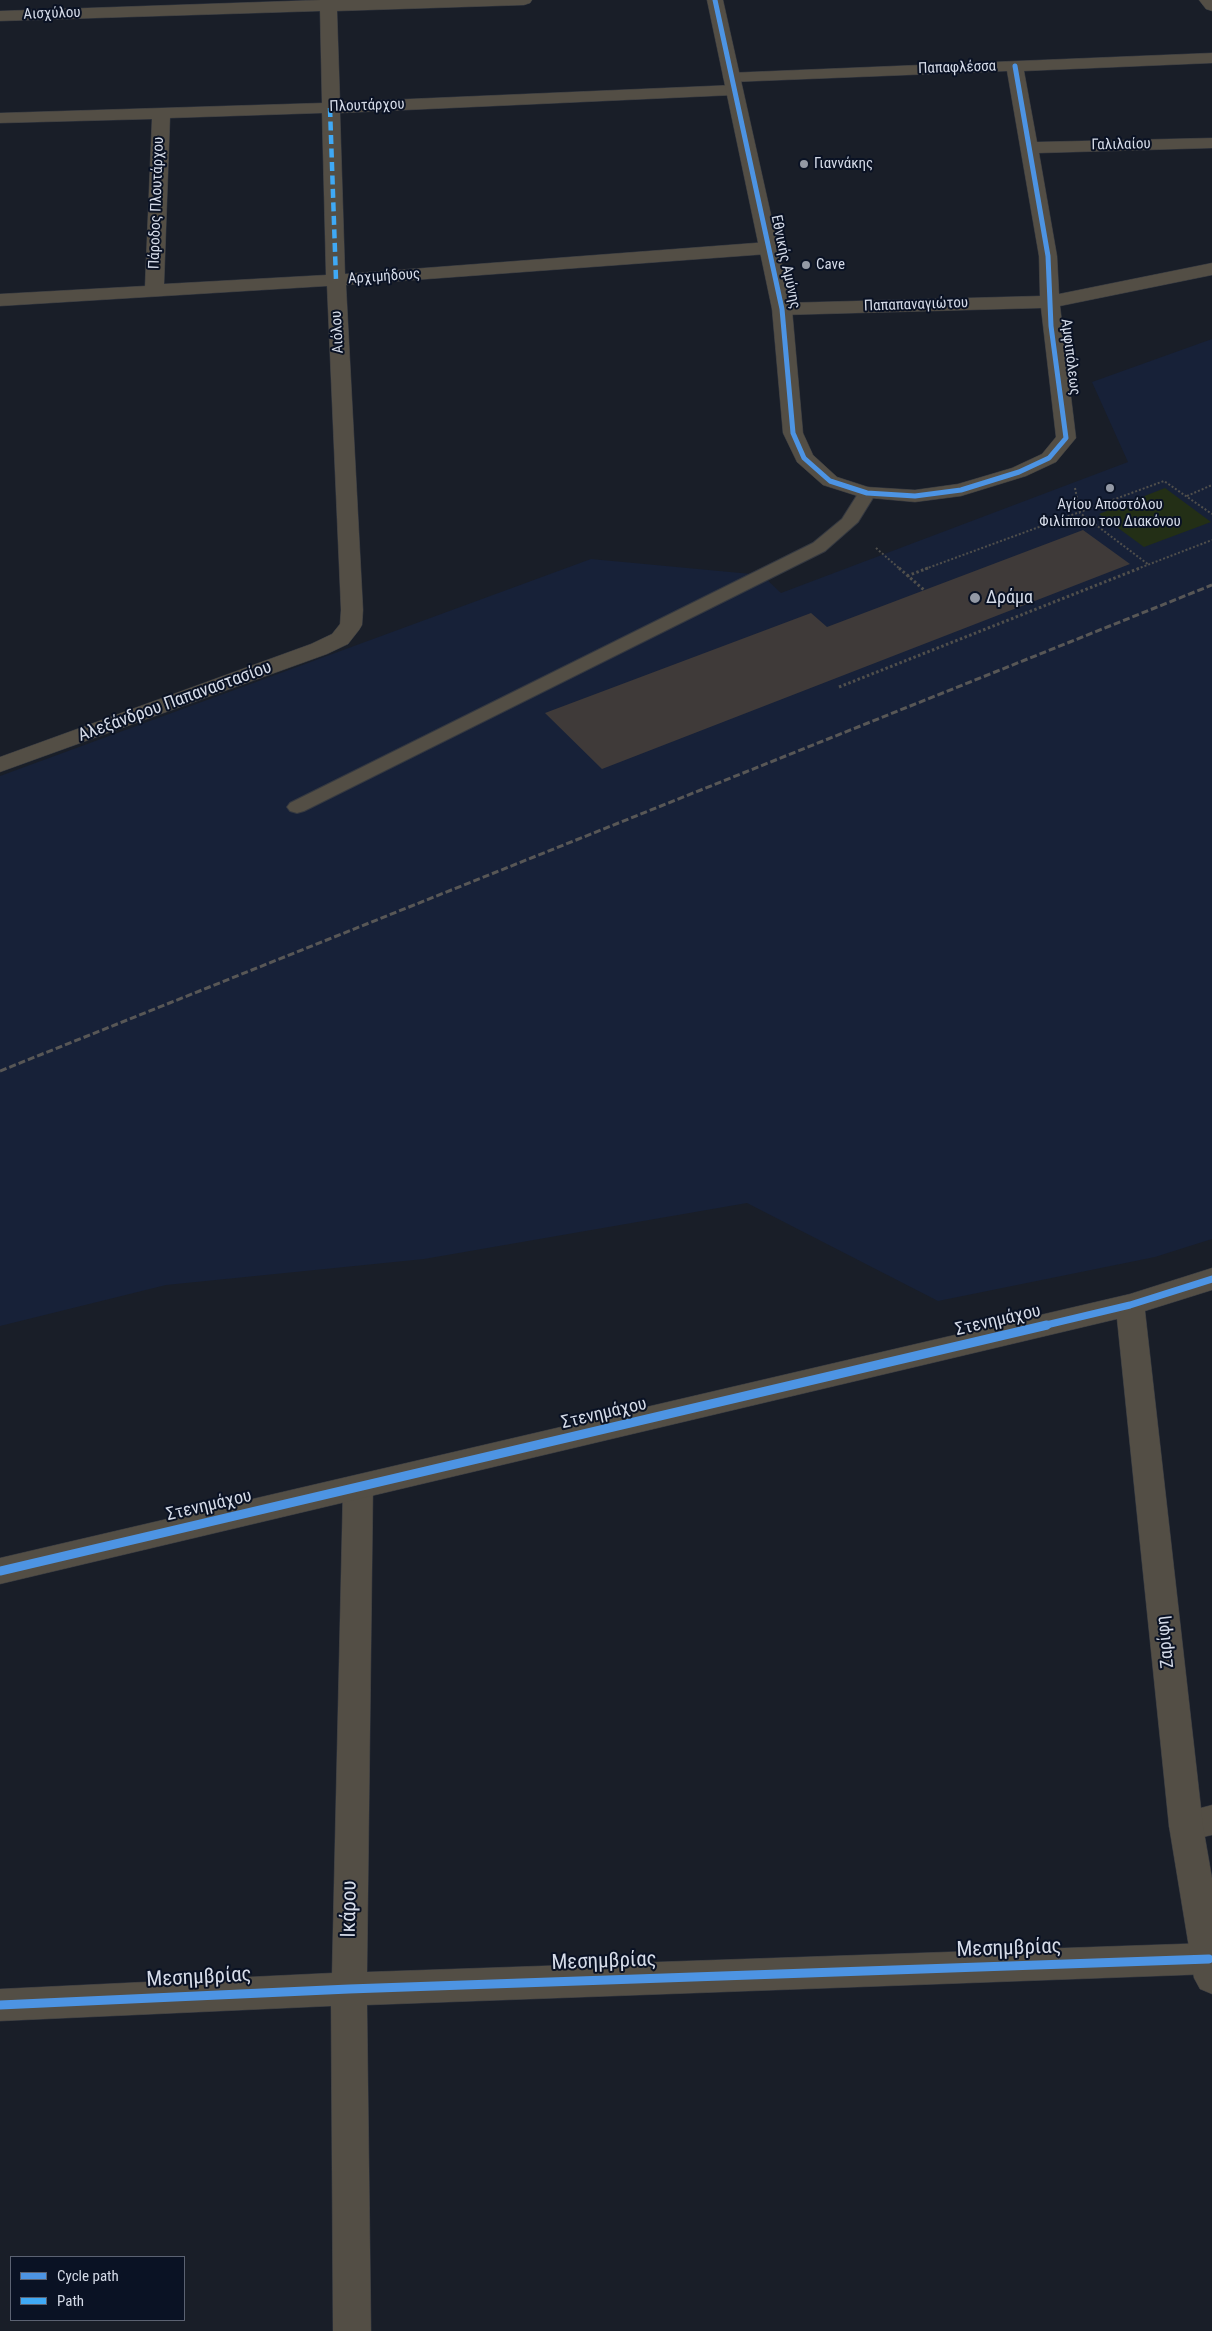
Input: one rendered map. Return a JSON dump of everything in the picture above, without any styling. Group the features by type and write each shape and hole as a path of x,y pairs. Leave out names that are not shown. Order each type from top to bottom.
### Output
{"street":[{"name":"Αισχύλου","path":"0,16 328,3 524,0"},
{"name":"Εθνικής Αμύνης","path":"715,0 782,309 793,433 804,458 830,481 867,493"},
{"path":"1206,0 1212,6"},
{"name":"Αιόλου","path":"328,3 336,280 352,610 347,633"},
{"name":"Παπαφλέσσα","path":"733,84 1015,66 1212,58"},
{"name":"Αμφιπόλεως","path":"1015,66 1048,256 1049,302 1066,438"},
{"name":"Πλουτάρχου","path":"0,118 330,108 733,84"},
{"name":"Πάροδος Πλουτάρχου","path":"154,292 161,114"},
{"name":"Γαλιλαίου","path":"1029,148 1212,143"},
{"name":"Αρχιμήδους","path":"0,300 336,280 768,248"},
{"name":"Παπαπαναγιώτου","path":"782,309 1049,302 1212,269"},
{"path":"867,493 915,496 962,490 1019,472 1050,458 1066,438"},
{"name":"Αλεξάνδρου Παπαναστασίου","path":"0,765 319,649 340,639 347,633"},
{"name":"Στενημάχου","path":"0,1571 1130,1305 1212,1279"},
{"name":"Ζαρίφη","path":"1130,1305 1199,1823 1210,1969"},
{"name":"Ικάρου","path":"352,2331 348,1989 358,1487"},
{"name":"Μεσημβρίας","path":"0,2005 348,1989 1210,1969"}],"lane":[{"path":"297,807 819,547 848,522 867,493"}],"path":[{"path":"1066,438 1080,513 1149,565"},
{"path":"907,576 1164,481 1212,514"},
{"path":"1186,496 1212,486"},
{"path":"848,522 924,590"},
{"path":"839,687 1212,540"}],"shaded area":[{"path":"1212,339 1212,1239 1155,1257 938,1301 747,1203 424,1259 166,1285 0,1326 0,776 591,559 762,575 781,593 1128,462 1092,382"}],"green space":[{"path":"1165,488 1211,522 1144,547 1099,514"}],"building":[{"path":"1083,530 1130,564 602,769 545,713 811,613 827,627"}],"railway":[{"path":"0,1071 1212,585"}],"marked path":[{"path":"330,108 336,280"}],"cycle path":[{"path":"715,0 782,309 793,433 804,458 830,481 867,493 915,496 961,490 1019,472 1049,458 1066,438 1051,326 1048,256 1015,66"},
{"path":"0,1571 1130,1305 1212,1279"},
{"path":"0,2005 349,1989 1209,1959"}],"place":[{"name":"Γιαννάκης","path":"804,164"},
{"name":"Cave","path":"806,265"},
{"name":"Αγίου Αποστόλου Φιλίππου του Διακόνου","path":"1110,488"},
{"name":"Δράμα","path":"975,598"}]}
